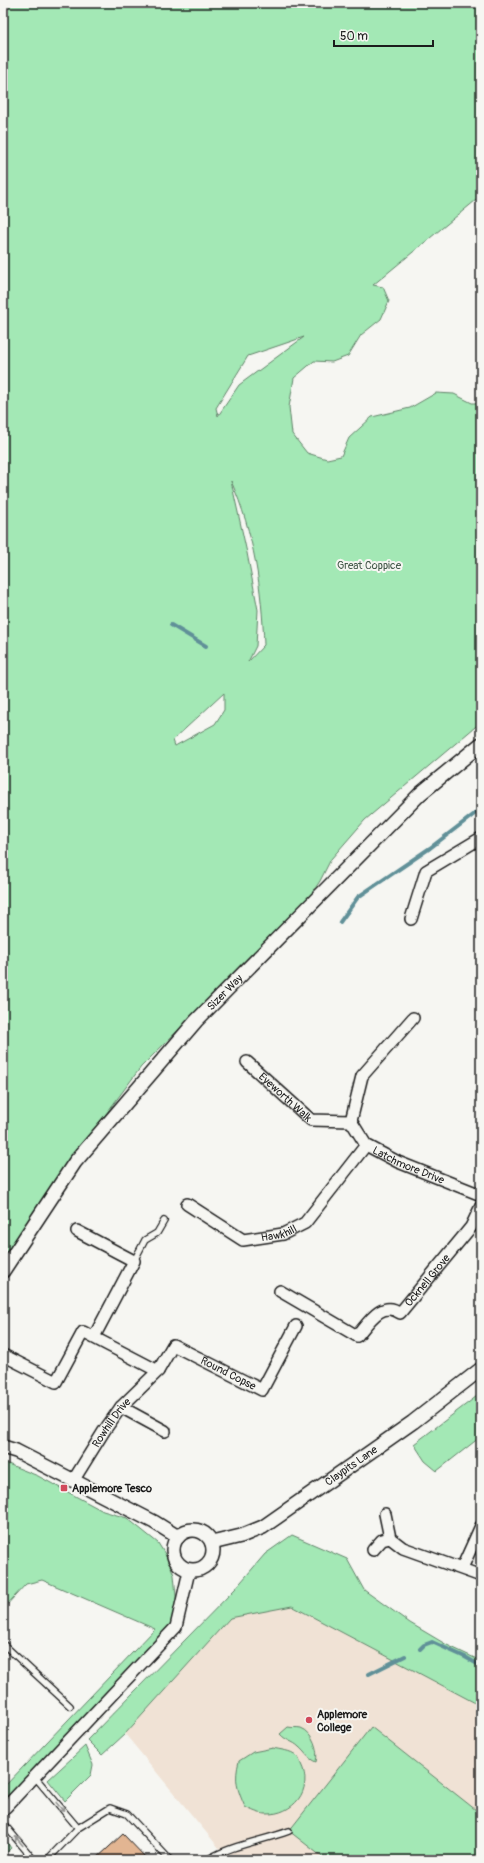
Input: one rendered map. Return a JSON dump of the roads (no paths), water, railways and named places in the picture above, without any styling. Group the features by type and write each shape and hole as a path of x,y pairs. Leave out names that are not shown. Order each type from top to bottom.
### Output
{"street":[{"name":"Sizer Way","path":"3,1271 75,1162 196,1021 420,794 481,744"},
{"path":"412,919 426,871 481,838"},
{"path":"351,1121 362,1076 413,1018"},
{"name":"Eyeworth Walk","path":"247,1062 310,1120 351,1121"},
{"name":"Latchmore Drive","path":"351,1121 366,1144 398,1162 481,1196"},
{"name":"Hawkhill","path":"187,1204 243,1240 283,1234 305,1223 366,1144"},
{"name":"Ocknell Grove","path":"280,1291 357,1336 379,1312 386,1307 394,1308 400,1313 471,1227 481,1206"},
{"path":"77,1231 134,1261 94,1337"},
{"name":"Round Copse","path":"173,1345 262,1390 296,1326"},
{"path":"3,1355 56,1382 83,1332 158,1371"},
{"name":"Rowhill Drive","path":"73,1481 104,1431 121,1407 158,1371 173,1345"},
{"name":"Claypits Lane","path":"212,1543 241,1536 263,1527 413,1422 481,1369"},
{"path":"121,1407 165,1431"},
{"path":"3,1447 16,1451 154,1522 178,1537"},
{"path":"385,1514 390,1538 403,1548 481,1576"},
{"path":"462,1568 481,1526"},
{"path":"190,1530 203,1533 212,1543 213,1550 209,1562 200,1569 189,1570 178,1565 172,1548 178,1537 190,1530"},
{"path":"373,1550 382,1540 390,1538"},
{"path":"3,1810 176,1627 189,1570"}],"lane":[{"path":"134,1261 145,1240 157,1233 164,1221"},
{"path":"3,1644 70,1706"},
{"path":"35,1777 78,1828"},
{"path":"47,1860 78,1828 110,1808 127,1814 170,1860"},
{"path":"3,1823 34,1860"},
{"path":"207,1860 222,1851 289,1831"}],"waterway":[{"path":"171,625 206,646"},
{"path":"340,922 358,897 430,848 481,809"},
{"path":"420,1649 424,1645 432,1642 481,1666"},
{"path":"369,1674 405,1656"}],"place":[{"name":"Applemore Tesco","path":"64,1488"},
{"name":"Applemore College","path":"309,1720"}],"park label":[{"name":"Great Coppice","path":"369,565"}]}
